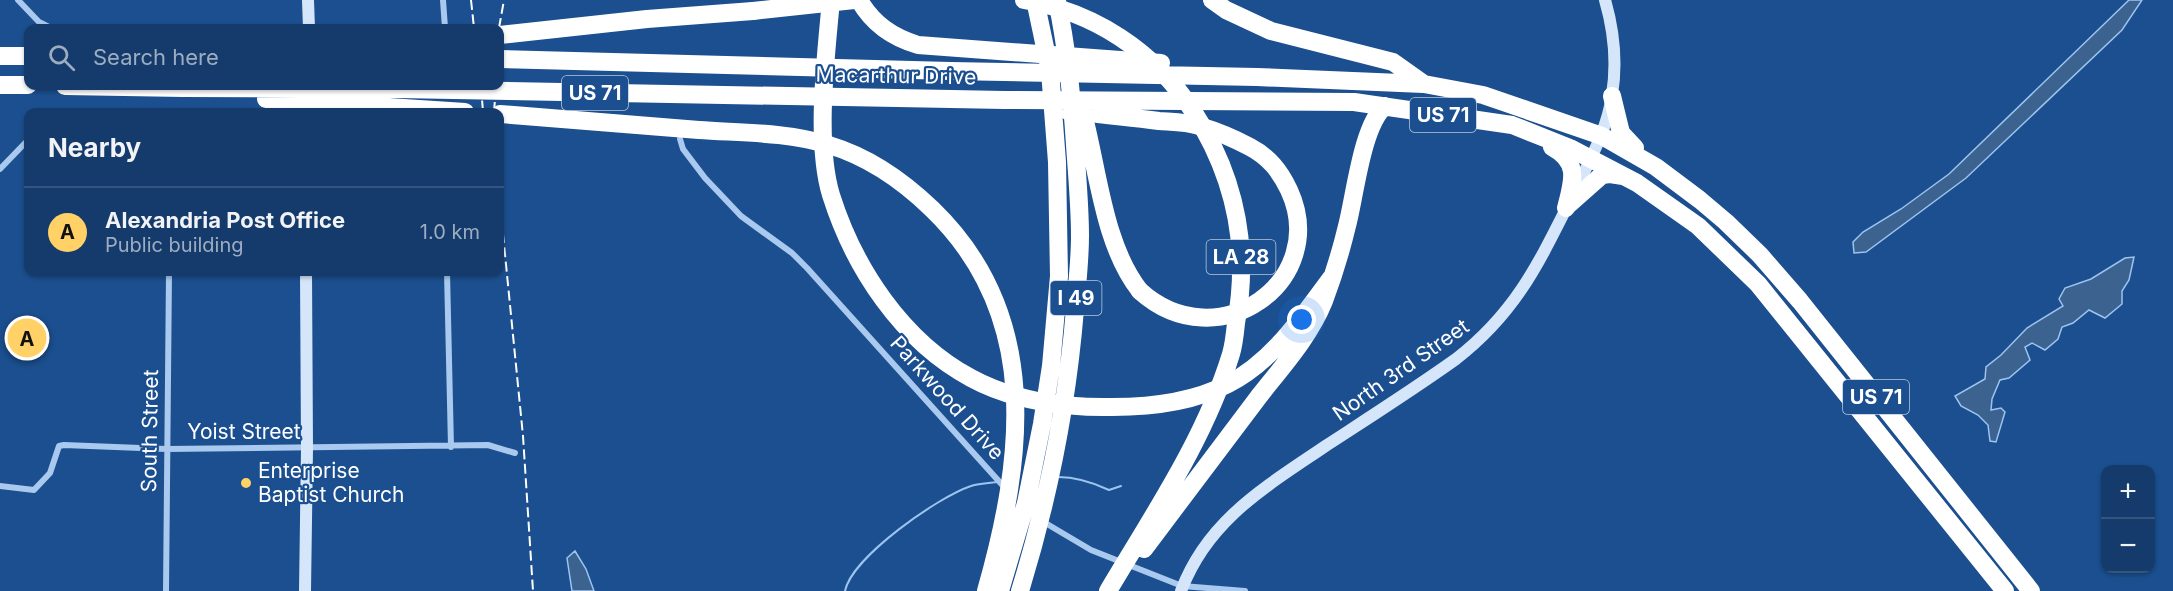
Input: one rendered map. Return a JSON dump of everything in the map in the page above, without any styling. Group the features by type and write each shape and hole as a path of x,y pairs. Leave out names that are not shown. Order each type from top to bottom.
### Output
{"highway":[{"path":"647,19 723,0"},
{"path":"831,0 827,45 824,145 830,192 839,217 864,270 882,298 901,321 941,358 973,380 1024,397 1059,405 1130,407 1197,396 1228,384 1267,355 1303,317 1331,278"},
{"path":"504,34 854,0"},
{"path":"859,0 869,15 884,30 897,38 918,45 1224,68 1257,77"},
{"path":"1024,0 1050,71"},
{"name":"LA 28","path":"1024,0 1047,4 1080,16 1116,34 1168,76 1199,120 1219,157 1240,234 1242,293 1227,364 1193,444 1110,591"},
{"name":"I 49","path":"1000,591 1036,459 1048,386 1059,276 1057,162 1050,71 1035,0"},
{"name":"I 49","path":"1020,591 1051,478 1070,370 1080,236 1068,60 1057,0"},
{"path":"1212,0 1233,14 1271,31 1393,62 1424,84"},
{"path":"0,56 24,56"},
{"name":"Macarthur Drive","path":"504,59 1257,77 1424,84 1483,95 1602,136 1656,167 1706,205"},
{"path":"1006,100 1031,107 1198,125 1262,154 1278,170 1294,206 1297,231 1296,246 1289,264 1271,292 1252,306 1233,315 1202,319 1173,313 1140,291 1123,266 1112,238 1083,116 1068,60"},
{"path":"0,85 24,85"},
{"path":"199,90 265,99 403,108"},
{"name":"Macarthur Drive","path":"453,90 1006,100 1354,102 1512,125 1591,158 1628,178 1698,226 1745,270 1783,313 2005,591"},
{"path":"1612,96 1618,125 1628,141 1706,205"},
{"path":"1110,591 1304,338 1323,303 1347,227 1367,136 1375,114 1385,105"},
{"path":"504,114 761,133 829,145 880,166 943,219 960,239 988,285 1000,315 1013,360 1016,410 1007,498 986,591"},
{"path":"1512,125 1559,151 1567,158 1571,165 1572,175 1566,208"},
{"path":"1566,208 1602,175 1610,174 1628,178"},
{"name":"US 71","path":"1706,205 1739,234 1780,277 2031,591"}],"main road":[{"path":"309,0 309,24"},
{"name":"North 3rd Street","path":"1182,589 1212,538 1249,498 1446,366 1484,337 1515,301 1539,261 1602,136 1612,96 1614,50 1605,0"},
{"path":"306,108 307,90"},
{"path":"305,591 306,276"}],"street":[{"path":"18,0 43,24"},
{"path":"443,0 445,24"},
{"name":"Parkwood Drive","path":"680,139 682,149 712,186 741,216 807,268 1001,484 1028,510"},
{"path":"0,169 24,144"},
{"name":"South Street","path":"166,591 169,276"},
{"path":"447,276 451,447"},
{"name":"Yoist Street","path":"0,486 34,490 50,473 59,446 64,445 166,449 488,445 515,453"},
{"path":"1035,516 1091,550 1182,589 1245,591"}],"water":[{"path":"2129,0 2142,0 2122,30 1966,178 1866,252 1854,253 1853,242 1863,232 1901,209 1949,174"},
{"path":"2134,257 2129,280 2122,291 2122,304 2105,318 2089,310 2073,323 2062,327 2058,339 2045,350 2032,343 2025,347 2030,360 2009,378 2000,380 1992,399 1991,410 2001,408 2005,412 1996,442 1990,441 1988,425 1978,415 1961,406 1955,396 1985,379 1986,367 2027,328 2063,306 2059,299 2065,288 2091,279 2125,258"},
{"path":"575,551 586,569 594,591 572,591 567,558"}],"waterway":[{"path":"1058,477 1084,480 1109,490 1121,486"},
{"path":"845,591 851,577 863,562 918,515 956,492 971,486 998,482"}],"railway":[{"path":"471,0 474,24"},
{"path":"500,24 504,0"},
{"path":"481,90 483,108"},
{"path":"494,108 496,90"},
{"path":"504,244 523,436 533,591"}],"place":[{"name":"Alexandria Post Office","path":"27,338"},
{"name":"Enterprise Baptist Church","path":"246,483"}]}
